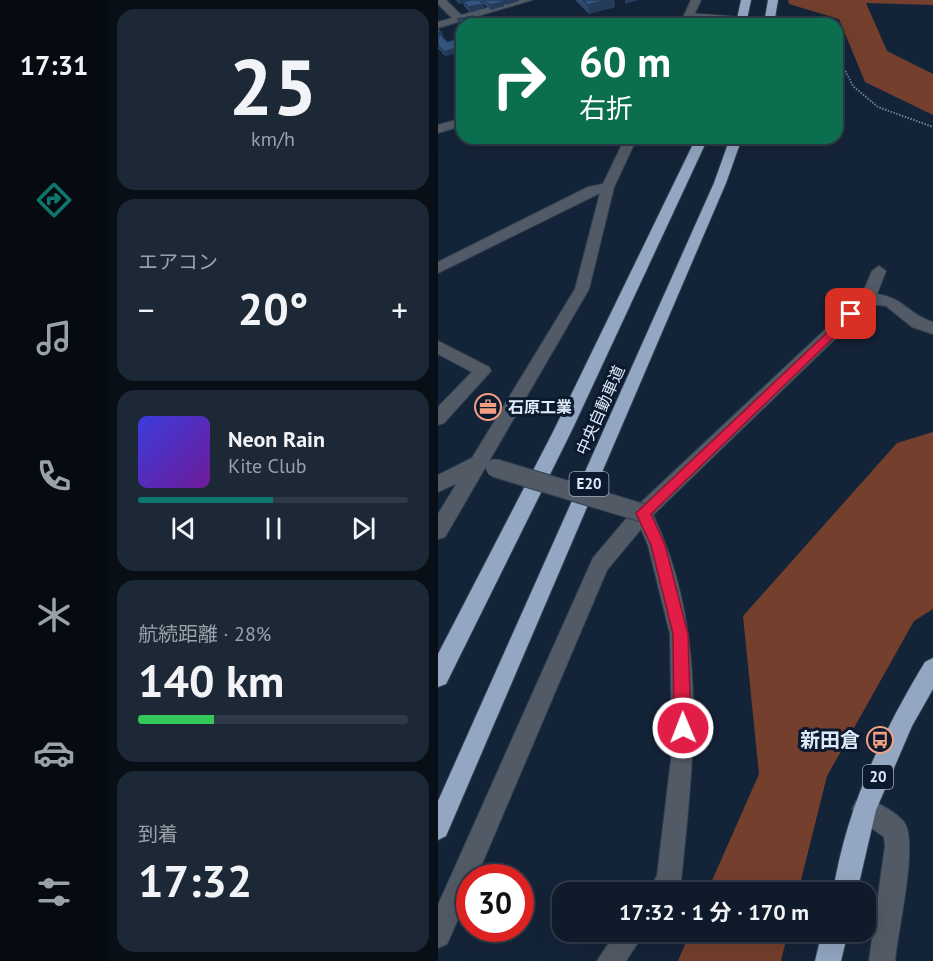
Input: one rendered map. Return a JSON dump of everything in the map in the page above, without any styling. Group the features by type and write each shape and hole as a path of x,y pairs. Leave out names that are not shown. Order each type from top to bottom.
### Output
{"highway":[{"path":"742,18 746,0"},
{"path":"770,18 772,0"},
{"name":"中央自動車道","path":"438,676 563,430 699,144"},
{"name":"中央自動車道","path":"438,828 621,413 720,183 734,144"},
{"name":"20","path":"846,882 864,809 904,718 933,669"},
{"path":"828,961 833,942"}],"street":[{"path":"440,0 458,18"},
{"path":"463,18 527,0"},
{"path":"690,18 696,0"},
{"path":"438,25 456,20"},
{"path":"438,129 456,124"},
{"path":"438,531 486,466 582,289 608,187 628,144"},
{"path":"438,268 593,190 608,187"},
{"path":"438,935 600,564 643,513 868,298 879,271"},
{"path":"868,298 890,301 917,323 933,328"},
{"path":"438,347 483,371 438,418"},
{"path":"438,484 486,466 643,513 658,545 680,634 683,751 668,882"},
{"path":"864,809 895,830 898,848 883,938 882,961"},
{"path":"610,961 624,942"}],"path":[{"path":"843,67 853,86 878,107 933,127"}],"shaded area":[{"path":"788,0 933,0 933,5 866,3 887,51 933,74 933,115 865,82 843,29 843,18 836,18 789,4"},
{"path":"933,432 933,609 914,621 827,776 800,882 711,882 759,774 743,616 897,443"},
{"path":"686,942 786,942 781,961 678,961"}],"building":[{"path":"479,0 483,4 469,7 463,2"},
{"path":"483,0 501,0 504,2 490,5"},
{"path":"583,0 606,0 588,5"},
{"path":"441,35 447,42 454,40 456,48 444,52 438,45 438,36"}],"place":[{"name":"石原工業","path":"488,407"},
{"name":"新田倉","path":"880,740"}],"route":[{"path":"683,728 680,634 658,545 643,513 851,314"}]}
